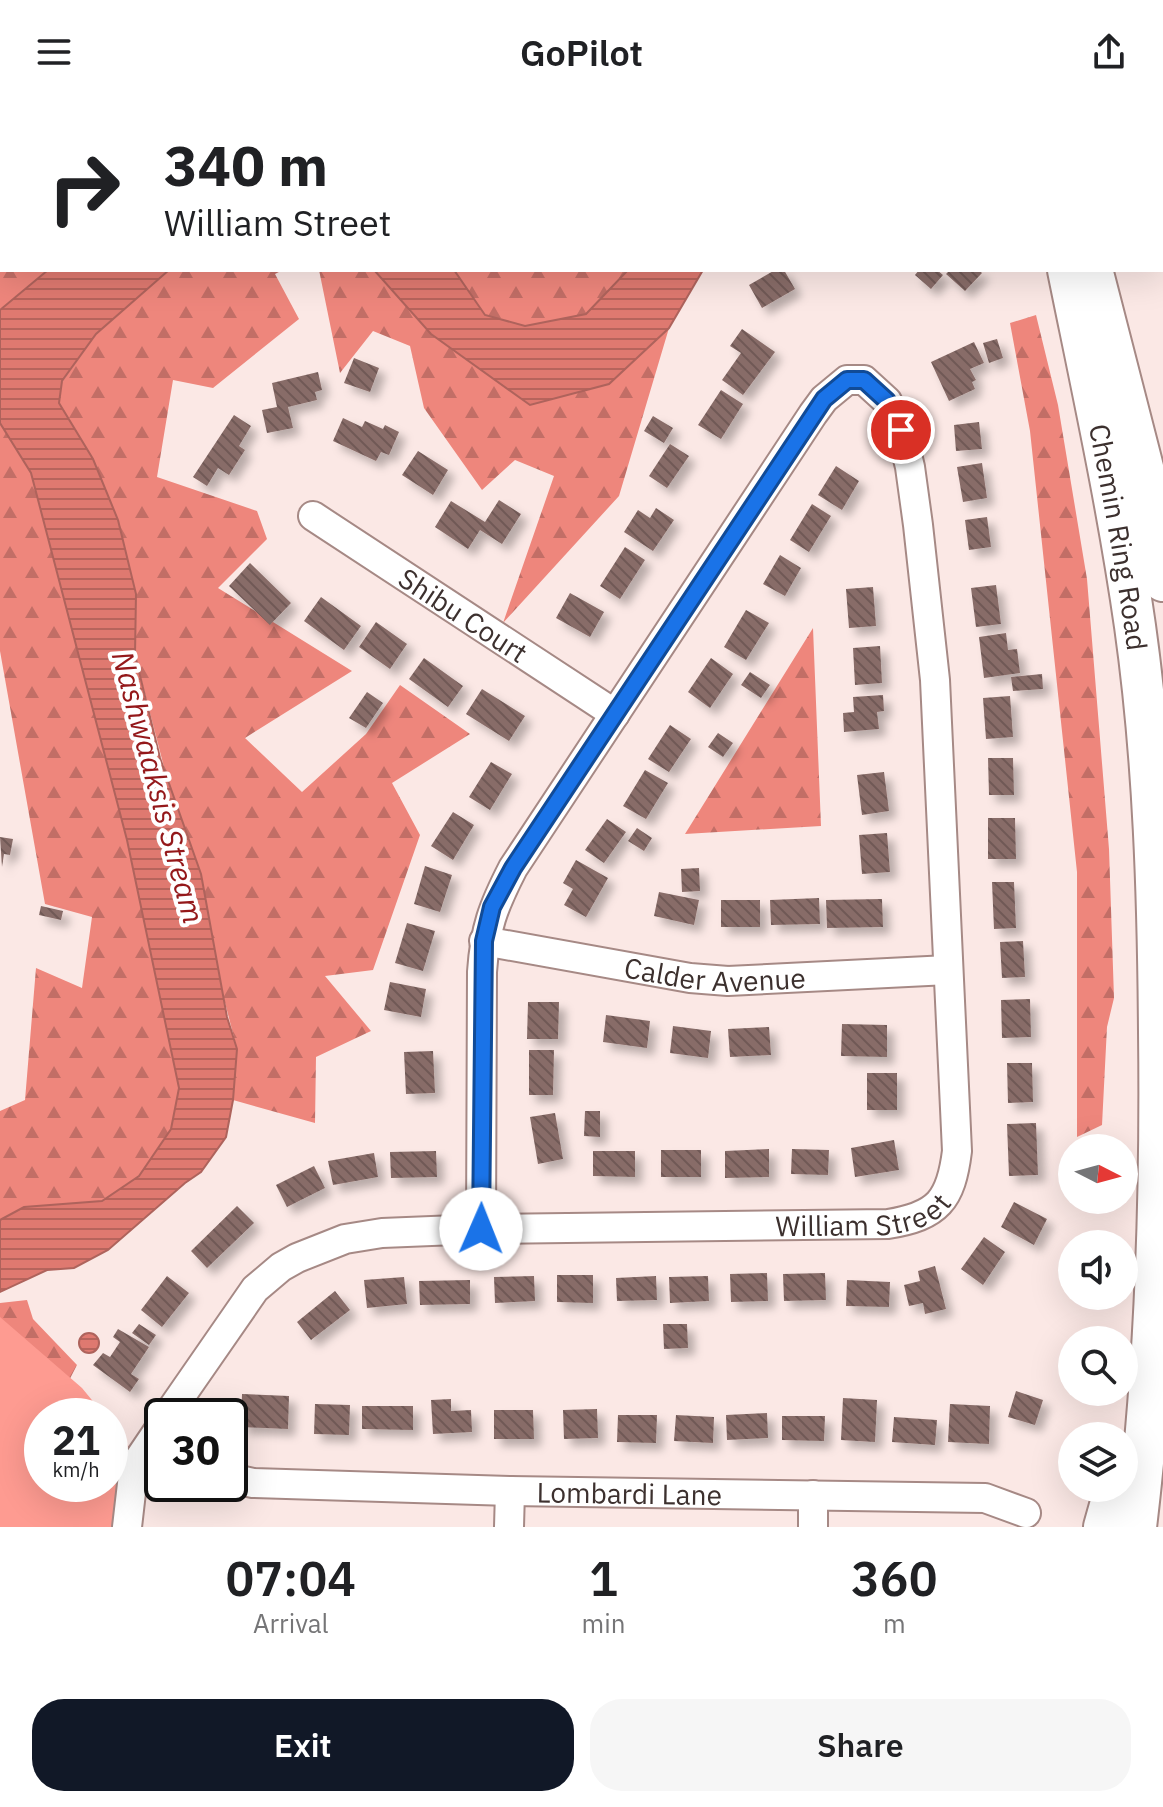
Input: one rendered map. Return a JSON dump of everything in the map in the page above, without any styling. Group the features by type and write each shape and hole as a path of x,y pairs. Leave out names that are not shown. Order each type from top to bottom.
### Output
{"highway":[{"name":"Chemin Ring Road","path":"1068,272 1117,512 1135,628 1153,833 1159,971 1158,1254 1148,1429 1136,1527"},
{"name":"Chemin Ring Road","path":"1093,272 1147,483 1163,581"},
{"path":"1127,1422 1133,1384 1159,971"},
{"path":"1104,1527 1111,1502"}],"street":[{"name":"William Street","path":"182,1398 255,1289 281,1267 327,1244 363,1235 481,1229 888,1224 914,1220 940,1203 953,1177 957,1151 935,680 910,467 901,430 891,408 864,380 847,380 824,399 615,714"},
{"name":"Shibu Court","path":"313,516 615,714"},
{"path":"481,1229 484,941 492,907 513,868 615,714"},
{"name":"Calder Avenue","path":"484,941 690,978 728,981 948,970"},
{"name":"William Street","path":"127,1527 133,1475 144,1452"},
{"name":"Lombardi Lane","path":"248,1482 510,1491 985,1498 1026,1513"},
{"path":"509,1527 510,1491"},
{"path":"813,1495 813,1527"}],"green space":[{"path":"0,272 46,272 0,310"},
{"path":"167,272 279,272 275,274 299,319 213,388 173,380 157,477 257,511 267,539 218,588 352,671 245,738 302,792 366,734 400,685 470,734 392,783 420,835 373,970 325,976 371,1031 316,1057 315,1123 233,1100 237,1049 135,655 136,594 59,403 62,382 96,334"},
{"path":"319,272 376,272 431,334 609,384 669,328 619,496 503,623 554,476 515,460 482,490 424,408 410,346 373,331 340,373"},
{"path":"455,272 626,272 586,314 525,326 485,315"},
{"path":"1036,315 1058,405 1087,579 1109,849 1114,998 1107,1027 1102,1125 1083,1134 1077,1134 1077,872 1030,431 1010,323"},
{"path":"0,423 31,473 127,840 179,1088 171,1129 139,1176 102,1201 24,1207 0,1220 0,1111 25,1100 36,968 82,988 92,917 45,904 0,651"},
{"path":"813,628 821,826 685,834"},
{"path":"27,1300 33,1319 77,1365 60,1398 0,1368 0,1303"}],"shaded area":[{"path":"0,1317 90,1398 24,1398 24,1502 128,1502 128,1445 139,1459 127,1527 0,1527"}],"water":[{"name":"Nashwaaksis Stream","path":"46,272 167,272 96,334 62,381 59,403 93,459 118,520 136,594 135,655 160,758 201,874 227,1017 237,1049 226,1137 201,1172 108,1250 74,1268 47,1270 0,1292 0,1220 24,1207 102,1201 139,1176 171,1129 179,1088 127,840 31,473 0,423 0,310"},
{"path":"376,272 455,272 485,315 525,326 586,314 626,272 702,272 669,328 609,384 530,405 431,334"},
{"path":"85,1333 93,1333 99,1343 93,1353 85,1353 79,1347 79,1339"}],"building":[{"path":"772,272 785,272 795,289 762,308 749,285"},
{"path":"917,272 939,272 943,275 931,289 915,275"},
{"path":"948,272 982,273 965,291 946,274"},
{"path":"742,329 775,352 743,395 722,380 741,353 730,346"},
{"path":"997,339 1003,358 989,363 983,343"},
{"path":"974,342 984,363 970,369 976,380 972,382 975,389 949,401 931,362"},
{"path":"354,358 379,368 370,392 344,383"},
{"path":"318,372 322,390 315,392 317,400 288,407 293,428 267,433 262,410 277,407 272,383"},
{"path":"721,390 743,404 721,439 698,425"},
{"path":"234,415 251,426 239,446 245,450 229,475 218,468 207,486 193,477"},
{"path":"653,416 673,428 664,443 644,431"},
{"path":"343,418 362,427 365,421 399,432 389,455 381,452 376,461 333,441"},
{"path":"979,422 982,449 956,451 954,425"},
{"path":"670,444 689,456 667,488 649,476"},
{"path":"418,451 448,470 433,495 402,475"},
{"path":"982,463 987,498 963,502 957,467"},
{"path":"836,466 859,481 842,510 818,495"},
{"path":"499,500 521,514 502,544 480,530 468,549 435,527 451,501 485,522"},
{"path":"812,504 831,516 809,552 790,540"},
{"path":"656,508 674,520 653,551 624,532 638,510 650,518"},
{"path":"987,517 991,547 969,550 965,520"},
{"path":"625,547 645,560 620,599 600,586"},
{"path":"780,555 801,568 785,596 763,584"},
{"path":"250,563 291,603 270,625 229,586"},
{"path":"996,585 1001,624 976,627 971,588"},
{"path":"873,587 876,626 849,628 846,589"},
{"path":"570,593 604,612 590,637 556,618"},
{"path":"321,597 361,626 344,650 304,621"},
{"path":"746,610 769,623 746,660 724,647"},
{"path":"376,622 407,644 390,669 359,647"},
{"path":"1006,633 1008,650 1017,649 1020,673 984,678 979,637"},
{"path":"880,646 882,683 855,685 853,648"},
{"path":"424,658 463,686 448,707 409,679"},
{"path":"711,658 733,674 710,708 688,692"},
{"path":"750,672 770,685 761,698 741,685"},
{"path":"1042,674 1043,689 1013,691 1011,677"},
{"path":"482,689 525,716 509,741 466,714"},
{"path":"367,692 383,703 366,728 349,718"},
{"path":"883,695 884,711 877,712 879,729 844,732 843,713 854,712 853,697"},
{"path":"1010,696 1013,737 986,739 983,698"},
{"path":"670,725 691,739 669,772 648,759"},
{"path":"718,733 733,743 723,757 708,747"},
{"path":"988,758 1013,758 1014,795 989,795"},
{"path":"491,762 512,774 490,810 469,797"},
{"path":"645,770 668,783 646,819 623,806"},
{"path":"884,772 889,811 862,815 857,775"},
{"path":"453,812 474,825 453,860 431,846"},
{"path":"988,818 1015,818 1016,859 988,859"},
{"path":"607,819 626,832 604,863 585,850"},
{"path":"637,828 652,838 644,851 628,841"},
{"path":"887,833 890,872 862,874 859,835"},
{"path":"0,837 13,839 10,855 4,854 2,867"},
{"path":"576,860 608,878 586,917 564,905 573,889 563,883"},
{"path":"425,866 452,875 440,912 414,904"},
{"path":"699,868 700,891 682,892 681,869"},
{"path":"992,882 1014,882 1016,928 994,929"},
{"path":"659,892 699,900 694,925 654,916"},
{"path":"819,898 820,924 771,925 770,900"},
{"path":"882,899 883,927 827,928 826,900"},
{"path":"721,900 760,900 760,927 721,927"},
{"path":"41,906 63,911 61,920 39,915"},
{"path":"407,923 435,931 423,971 395,963"},
{"path":"1023,941 1025,977 1002,978 1000,942"},
{"path":"390,982 426,989 421,1017 384,1010"},
{"path":"1030,999 1031,1037 1002,1038 1001,1000"},
{"path":"528,1002 559,1002 558,1039 527,1039"},
{"path":"606,1015 650,1021 647,1048 603,1042"},
{"path":"842,1024 887,1025 887,1057 841,1056"},
{"path":"673,1026 711,1031 708,1058 670,1053"},
{"path":"769,1027 771,1055 730,1057 728,1029"},
{"path":"529,1050 554,1050 553,1095 529,1095"},
{"path":"433,1051 435,1093 406,1094 404,1052"},
{"path":"1007,1063 1032,1063 1033,1102 1008,1103"},
{"path":"867,1073 897,1073 897,1110 867,1110"},
{"path":"585,1111 600,1111 600,1137 584,1136"},
{"path":"555,1113 563,1159 538,1164 530,1117"},
{"path":"1036,1123 1038,1175 1009,1176 1007,1124"},
{"path":"894,1140 899,1170 855,1177 851,1148"},
{"path":"769,1149 769,1177 725,1178 725,1151"},
{"path":"792,1149 829,1150 828,1175 791,1174"},
{"path":"661,1150 701,1150 701,1177 661,1177"},
{"path":"436,1151 437,1177 391,1178 390,1152"},
{"path":"593,1151 635,1151 635,1177 593,1176"},
{"path":"374,1153 378,1177 333,1185 328,1161"},
{"path":"314,1166 325,1188 287,1207 276,1185"},
{"path":"1014,1202 1047,1219 1034,1245 1001,1227"},
{"path":"237,1206 254,1223 207,1268 191,1251"},
{"path":"984,1237 1005,1252 983,1285 961,1269"},
{"path":"935,1266 946,1309 925,1314 923,1303 909,1306 904,1285 920,1281 918,1271"},
{"path":"767,1273 768,1301 731,1302 730,1274"},
{"path":"825,1273 826,1300 784,1301 783,1274"},
{"path":"557,1275 593,1275 593,1303 557,1302"},
{"path":"167,1276 189,1293 162,1327 141,1310"},
{"path":"534,1276 535,1301 495,1303 494,1277"},
{"path":"656,1276 657,1300 617,1301 616,1278"},
{"path":"708,1276 709,1301 670,1303 669,1277"},
{"path":"404,1277 407,1304 367,1308 364,1280"},
{"path":"470,1280 470,1304 420,1305 419,1281"},
{"path":"847,1280 890,1282 889,1307 846,1306"},
{"path":"335,1291 350,1310 311,1340 297,1322"},
{"path":"139,1324 156,1335 149,1345 132,1333"},
{"path":"663,1324 687,1324 688,1348 664,1349"},
{"path":"118,1329 149,1347 131,1374 139,1379 130,1392 93,1365 103,1353 110,1357 120,1342 113,1337"},
{"path":"1016,1391 1043,1400 1035,1425 1008,1417"},
{"path":"242,1394 289,1396 288,1429 248,1427 248,1398 242,1398"},
{"path":"843,1398 877,1400 875,1442 841,1440"},
{"path":"451,1399 451,1411 471,1410 472,1432 433,1434 431,1400"},
{"path":"315,1404 350,1405 349,1435 314,1434"},
{"path":"950,1404 990,1406 989,1444 948,1442"},
{"path":"362,1406 413,1406 413,1430 362,1429"},
{"path":"597,1409 598,1438 564,1439 563,1410"},
{"path":"494,1410 533,1410 534,1439 494,1439"},
{"path":"767,1413 768,1438 727,1440 726,1415"},
{"path":"618,1415 657,1415 656,1443 617,1442"},
{"path":"676,1415 714,1417 713,1443 674,1441"},
{"path":"782,1416 825,1416 824,1441 782,1440"},
{"path":"894,1417 937,1420 935,1445 892,1442"}],"route":[{"path":"481,1229 482,972 484,941 492,907 513,868 824,399 847,380 864,380 887,401 901,430"}]}
